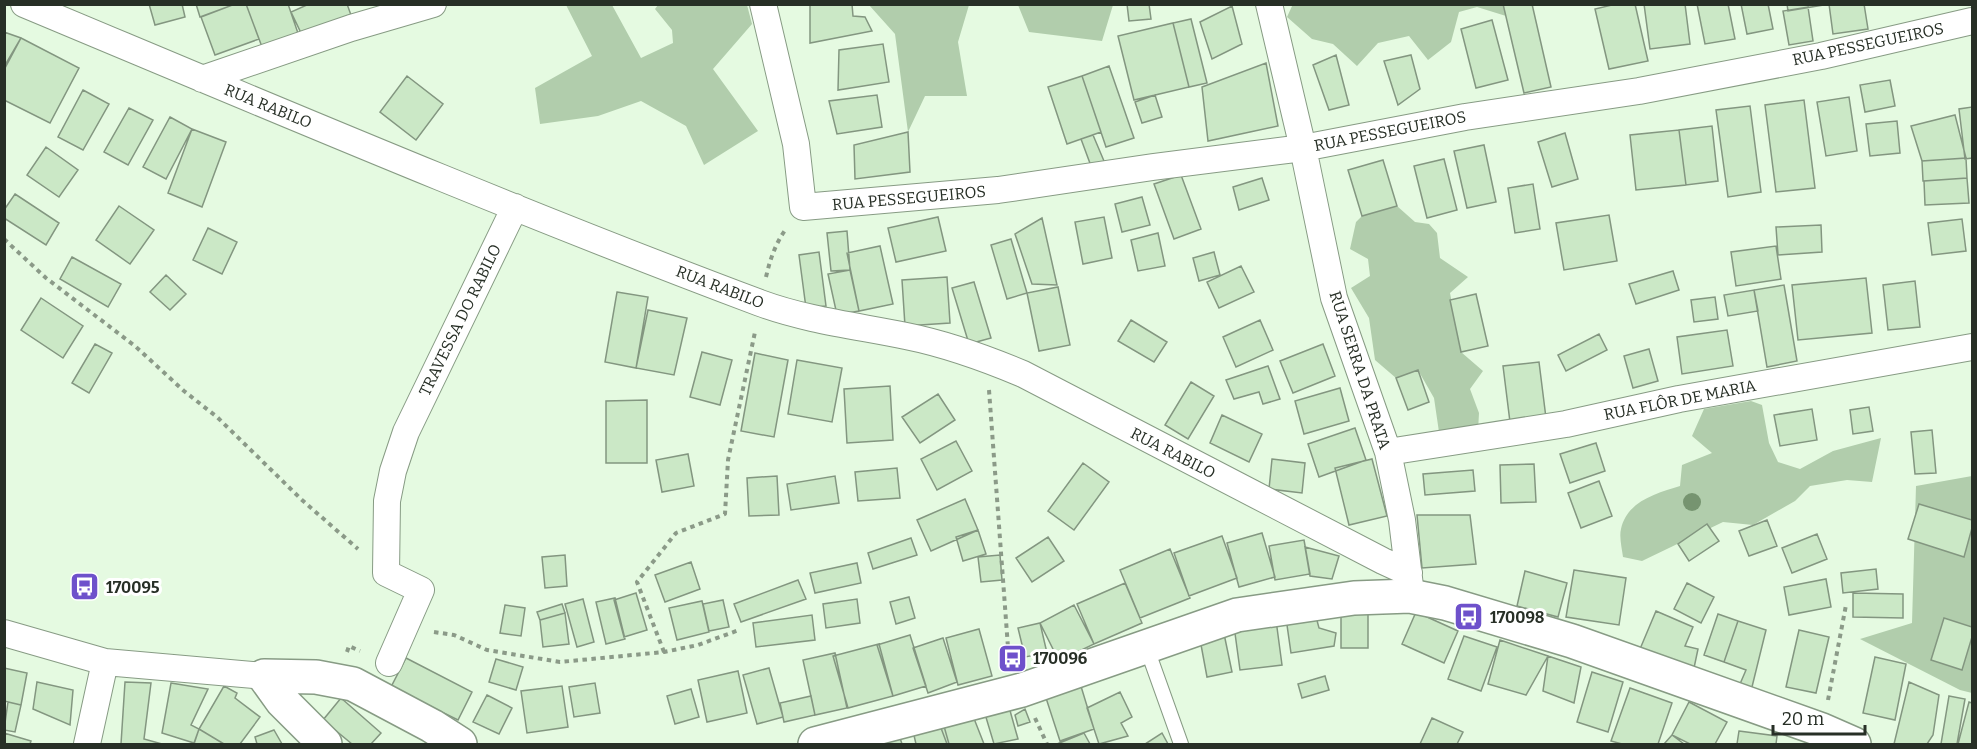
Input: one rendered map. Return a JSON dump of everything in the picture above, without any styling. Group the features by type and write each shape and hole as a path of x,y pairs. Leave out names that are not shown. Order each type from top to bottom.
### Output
{"main road":[{"path":"815,744 1011,693 1237,615 1354,598 1409,584 1445,603 1572,641 1822,730 1854,744"},
{"path":"264,676 282,701 325,744"},
{"path":"264,676 316,677 353,684 432,726 460,744"}],"street":[{"name":"RUA RABILO","path":"24,4 515,207 762,303 953,348 1023,374 1383,561 1409,584"},
{"path":"202,79 351,28 433,4"},
{"path":"763,4 796,144 803,207"},
{"name":"RUA SERRA DA PRATA","path":"1269,4 1304,148 1334,298 1388,452 1402,520 1409,584"},
{"name":"RUA PESSEGUEIROS","path":"803,207 998,190 1304,148 1465,117 1650,88 1821,56 1972,21"},
{"name":"TRAVESSA DO RABILO","path":"386,573 387,501 393,471 406,432 515,207"},
{"name":"RUA FLÔR DE MARIA","path":"1388,452 1566,424 1678,399 1972,347"},
{"path":"386,573 421,590 389,663"},
{"path":"4,633 105,662 264,676"},
{"path":"87,744 105,662"}],"lane":[{"path":"1146,646 1181,744"}],"path":[{"path":"663,651 637,582 676,533 725,514 728,460 770,260 780,237 803,207"},
{"path":"4,239 46,278 135,346 184,391 217,417 302,500 386,573"},
{"path":"987,359 1011,693"},
{"path":"1822,730 1846,605"},
{"path":"403,629 454,634 488,650 561,662 698,645 739,630"}],"green space":[{"path":"1018,4 1113,5 1102,41 1029,32"},
{"path":"1293,4 1503,5 1506,16 1477,7 1459,12 1451,42 1428,60 1409,36 1378,43 1357,66 1333,44 1312,39 1287,17"},
{"path":"566,5 612,5 641,58 673,43 672,30 655,9 658,5 747,5 752,24 713,69 758,131 704,165 686,126 641,101 598,116 540,124 535,88 592,56"},
{"path":"869,5 969,5 958,42 967,96 925,96 908,132 895,34"},
{"path":"1397,206 1415,222 1429,224 1437,233 1440,258 1468,277 1450,293 1461,352 1483,371 1470,389 1479,413 1478,431 1439,432 1434,398 1418,370 1396,378 1375,360 1369,318 1351,288 1370,276 1368,259 1350,249 1356,222 1362,216"},
{"path":"1751,401 1762,405 1769,443 1778,462 1800,469 1833,451 1881,438 1872,482 1847,480 1810,486 1795,501 1753,525 1723,522 1642,561 1623,557 1620,532 1624,519 1630,511 1644,500 1680,486 1682,465 1712,453 1692,436 1704,409"},
{"path":"1972,476 1972,693 1960,690 1860,639 1912,623 1916,486"}],"building":[{"path":"149,4 182,4 185,17 155,25"},
{"path":"196,4 230,4 230,6 200,17"},
{"path":"235,4 246,4 259,39 215,55 201,17"},
{"path":"246,4 288,4 301,42 265,55"},
{"path":"309,4 347,4 351,15 303,37 291,12"},
{"path":"810,4 852,4 853,16 865,17 872,31 810,43"},
{"path":"1127,4 1149,4 1151,19 1129,21"},
{"path":"1503,4 1532,4 1551,87 1524,93"},
{"path":"1616,4 1635,4 1648,61 1609,69 1595,9"},
{"path":"1644,4 1685,4 1690,44 1650,49"},
{"path":"1697,4 1728,4 1735,39 1705,44"},
{"path":"1741,4 1768,4 1773,29 1747,34"},
{"path":"1787,4 1823,4 1823,5 1788,11"},
{"path":"1829,4 1864,4 1868,29 1833,34"},
{"path":"1232,6 1242,44 1212,59 1200,22"},
{"path":"1808,7 1813,41 1789,45 1783,11"},
{"path":"1191,19 1207,83 1189,87 1173,23"},
{"path":"1492,20 1508,80 1476,88 1461,29"},
{"path":"1173,23 1189,87 1134,100 1118,36"},
{"path":"4,32 21,38 4,67"},
{"path":"21,38 79,68 50,123 4,100 4,70"},
{"path":"883,44 889,82 838,90 839,50"},
{"path":"1336,55 1349,105 1329,110 1313,65"},
{"path":"1411,55 1420,89 1398,105 1384,61"},
{"path":"1266,63 1278,126 1208,141 1202,87"},
{"path":"1109,66 1134,138 1106,147 1082,76"},
{"path":"407,76 443,104 416,140 380,112"},
{"path":"1082,76 1101,132 1067,144 1048,87"},
{"path":"1890,80 1895,106 1865,112 1860,85"},
{"path":"83,90 109,104 83,150 58,137"},
{"path":"877,95 882,127 837,134 829,101"},
{"path":"1155,95 1162,117 1142,123 1135,102"},
{"path":"1849,97 1857,151 1826,156 1817,102"},
{"path":"1804,100 1815,188 1776,192 1765,105"},
{"path":"1750,106 1761,192 1728,197 1716,110"},
{"path":"1972,107 1972,158 1965,159 1959,109"},
{"path":"129,108 153,120 128,165 104,152"},
{"path":"1955,115 1966,158 1922,161 1911,126"},
{"path":"170,117 192,129 166,179 143,167"},
{"path":"1897,121 1900,153 1870,156 1866,124"},
{"path":"1712,126 1718,181 1686,185 1679,130"},
{"path":"192,129 226,142 202,207 168,193"},
{"path":"1679,130 1686,185 1636,190 1630,135"},
{"path":"908,132 910,172 855,179 854,145"},
{"path":"1565,133 1578,179 1552,187 1538,142"},
{"path":"1093,135 1104,161 1091,166 1081,139"},
{"path":"1484,145 1496,202 1467,208 1454,151"},
{"path":"46,147 78,170 59,197 27,175"},
{"path":"1966,158 1967,178 1923,181 1922,161"},
{"path":"1444,159 1457,210 1427,218 1414,166"},
{"path":"1383,160 1397,206 1362,216 1348,170"},
{"path":"1181,175 1201,229 1174,239 1154,184"},
{"path":"1262,178 1269,200 1239,210 1233,187"},
{"path":"1967,178 1969,203 1925,205 1924,181"},
{"path":"1533,184 1540,229 1515,233 1508,188"},
{"path":"15,194 59,223 46,245 4,218 4,210"},
{"path":"1142,197 1150,225 1122,232 1115,204"},
{"path":"119,206 154,230 130,264 96,240"},
{"path":"1609,215 1617,261 1564,270 1556,223"},
{"path":"938,217 946,251 896,262 888,228"},
{"path":"1104,217 1112,258 1083,264 1075,222"},
{"path":"1042,218 1057,285 1032,284 1015,234"},
{"path":"1962,219 1966,251 1932,255 1928,223"},
{"path":"1821,225 1822,252 1778,255 1776,227"},
{"path":"208,228 237,242 222,274 193,260"},
{"path":"847,231 850,270 831,271 827,233"},
{"path":"1158,233 1165,266 1138,271 1131,240"},
{"path":"1011,239 1027,293 1007,299 991,245"},
{"path":"880,246 893,304 859,311 847,253"},
{"path":"1776,246 1781,279 1736,286 1731,252"},
{"path":"819,252 826,306 806,308 799,255"},
{"path":"1214,252 1220,275 1199,281 1193,258"},
{"path":"72,257 121,284 108,307 60,279"},
{"path":"1241,266 1254,292 1219,308 1207,282"},
{"path":"850,270 859,311 837,315 828,274"},
{"path":"1673,271 1679,290 1636,304 1629,284"},
{"path":"166,275 186,294 170,310 150,292"},
{"path":"947,277 950,323 905,326 902,280"},
{"path":"1866,278 1872,333 1798,340 1792,285"},
{"path":"1915,281 1920,327 1888,330 1883,285"},
{"path":"974,282 991,338 969,344 952,288"},
{"path":"1784,285 1797,361 1767,367 1754,290"},
{"path":"1058,287 1070,345 1039,351 1027,293"},
{"path":"1754,290 1758,311 1728,316 1724,295"},
{"path":"617,292 648,297 636,368 605,362"},
{"path":"1476,294 1488,346 1461,352 1450,300"},
{"path":"1715,297 1718,319 1694,322 1691,300"},
{"path":"41,298 83,326 63,358 21,330"},
{"path":"648,310 687,318 674,375 636,368"},
{"path":"1131,320 1167,342 1154,362 1118,341"},
{"path":"1260,320 1273,350 1236,367 1223,337"},
{"path":"1727,330 1733,366 1682,374 1677,337"},
{"path":"1599,334 1607,350 1566,371 1558,355"},
{"path":"95,344 112,353 89,393 72,383"},
{"path":"1323,344 1335,376 1293,393 1280,361"},
{"path":"1649,349 1658,381 1633,388 1624,356"},
{"path":"702,352 732,360 720,405 690,397"},
{"path":"755,353 788,360 774,437 741,431"},
{"path":"797,360 842,368 832,422 788,414"},
{"path":"1539,362 1546,418 1510,422 1503,366"},
{"path":"1268,366 1280,399 1263,404 1259,392 1234,399 1226,380"},
{"path":"1418,370 1429,402 1408,410 1396,378"},
{"path":"1191,382 1214,396 1188,439 1165,425"},
{"path":"890,386 893,440 847,443 844,389"},
{"path":"1340,388 1349,421 1304,434 1295,401"},
{"path":"938,394 955,420 920,443 902,417"},
{"path":"647,400 647,463 606,463 606,401"},
{"path":"1869,407 1873,431 1853,434 1850,410"},
{"path":"1812,409 1817,440 1780,446 1774,415"},
{"path":"1222,415 1262,434 1249,462 1210,443"},
{"path":"1355,428 1366,460 1319,477 1308,444"},
{"path":"1932,430 1936,473 1915,474 1911,432"},
{"path":"956,441 972,471 937,490 921,459"},
{"path":"1596,443 1605,471 1570,483 1560,454"},
{"path":"688,454 694,486 662,492 656,460"},
{"path":"1272,459 1305,463 1302,493 1269,489"},
{"path":"1372,459 1387,516 1349,525 1335,468"},
{"path":"1083,463 1109,482 1074,530 1048,511"},
{"path":"1534,464 1536,502 1501,503 1500,465"},
{"path":"897,468 900,498 858,501 855,472"},
{"path":"1473,470 1475,491 1425,495 1423,474"},
{"path":"777,476 779,515 749,516 747,478"},
{"path":"835,476 839,503 791,510 787,484"},
{"path":"1599,481 1612,516 1581,528 1568,493"},
{"path":"965,499 978,530 931,551 917,520"},
{"path":"1919,504 1972,520 1964,557 1908,539"},
{"path":"1417,515 1470,515 1476,564 1422,568"},
{"path":"1767,520 1777,546 1749,556 1739,531"},
{"path":"1707,524 1719,541 1689,561 1678,544"},
{"path":"978,530 986,554 963,561 956,537"},
{"path":"1262,533 1275,577 1239,587 1227,543"},
{"path":"1817,534 1827,559 1792,573 1782,548"},
{"path":"1222,536 1237,578 1189,596 1174,553"},
{"path":"1048,537 1064,561 1032,582 1016,558"},
{"path":"911,538 917,555 873,569 868,553"},
{"path":"1304,540 1310,574 1275,580 1269,546"},
{"path":"1305,547 1339,556 1332,579 1310,576"},
{"path":"1170,549 1190,598 1140,618 1120,570"},
{"path":"565,555 567,586 545,588 542,557"},
{"path":"1000,555 1002,580 981,582 978,557"},
{"path":"691,562 700,589 665,602 655,575"},
{"path":"857,563 861,583 815,593 810,573"},
{"path":"1876,569 1878,589 1843,593 1841,573"},
{"path":"1574,570 1626,578 1619,625 1566,617"},
{"path":"1525,571 1567,583 1558,617 1517,606"},
{"path":"1826,579 1831,607 1789,615 1784,587"},
{"path":"798,580 806,599 741,622 734,604"},
{"path":"1125,583 1142,623 1094,644 1077,604"},
{"path":"1687,583 1714,597 1701,623 1674,609"},
{"path":"636,593 647,630 624,637 614,600"},
{"path":"1853,593 1903,594 1903,618 1853,617"},
{"path":"909,597 915,618 896,624 890,602"},
{"path":"615,598 625,639 606,644 596,602"},
{"path":"583,599 594,642 577,647 565,604"},
{"path":"857,599 860,623 826,628 823,604"},
{"path":"723,600 729,627 709,631 703,604"},
{"path":"702,601 709,632 677,640 669,608"},
{"path":"562,604 565,613 540,620 537,612"},
{"path":"505,605 525,608 521,636 500,633"},
{"path":"1074,605 1094,644 1059,661 1040,623"},
{"path":"1341,608 1368,609 1368,648 1341,648"},
{"path":"1656,611 1693,627 1685,646 1698,649 1694,668 1640,649"},
{"path":"1416,612 1458,631 1444,663 1402,644"},
{"path":"565,613 569,644 543,647 540,620"},
{"path":"1315,613 1319,628 1336,633 1334,646 1291,653 1286,618"},
{"path":"1718,614 1738,621 1724,662 1704,655"},
{"path":"812,615 815,640 756,647 753,623"},
{"path":"1944,618 1972,627 1972,637 1962,670 1931,660"},
{"path":"1276,620 1282,665 1240,670 1234,626"},
{"path":"1738,621 1766,630 1751,691 1740,684 1746,670 1724,662"},
{"path":"1040,623 1047,653 1025,657 1018,628"},
{"path":"979,629 992,676 958,685 946,638"},
{"path":"1223,629 1232,672 1207,677 1199,634"},
{"path":"1799,630 1829,637 1816,693 1786,687"},
{"path":"910,635 926,686 893,696 877,645"},
{"path":"1464,636 1497,647 1481,691 1448,679"},
{"path":"943,638 957,682 928,693 913,648"},
{"path":"1500,640 1548,656 1526,695 1488,684"},
{"path":"879,644 893,696 848,708 833,656"},
{"path":"835,653 847,708 815,715 803,660"},
{"path":"1548,656 1581,667 1574,703 1543,691"},
{"path":"1875,657 1906,664 1895,720 1863,713"},
{"path":"406,658 472,692 458,720 391,687"},
{"path":"496,659 523,667 516,690 489,682"},
{"path":"4,668 27,673 21,705 4,701"},
{"path":"769,668 783,717 757,724 743,675"},
{"path":"738,671 747,713 707,722 698,680"},
{"path":"1592,672 1623,682 1608,732 1577,722"},
{"path":"1325,676 1329,690 1302,698 1298,684"},
{"path":"37,682 73,690 70,725 33,709"},
{"path":"125,682 151,683 144,739 162,744 121,744"},
{"path":"1909,682 1939,695 1933,735 1927,744 1894,744"},
{"path":"171,683 208,689 191,725 199,729 194,743 162,733"},
{"path":"595,683 600,713 574,717 569,687"},
{"path":"1080,683 1094,729 1060,741 1046,698"},
{"path":"224,686 237,693 235,698 260,717 240,744 224,744 199,729"},
{"path":"562,686 568,727 527,733 521,691"},
{"path":"1630,688 1672,703 1658,744 1622,744 1611,741"},
{"path":"691,689 699,717 675,724 667,696"},
{"path":"1120,692 1132,717 1121,723 1128,736 1099,744 1087,708"},
{"path":"487,695 512,708 499,734 473,722"},
{"path":"811,696 815,715 784,722 780,703"},
{"path":"1949,696 1965,699 1957,744 1941,744"},
{"path":"341,698 381,733 371,744 352,744 323,720"},
{"path":"8,702 21,705 15,732 4,730"},
{"path":"1689,702 1727,722 1715,744 1690,744 1672,735"},
{"path":"1969,702 1972,703 1972,744 1958,744"},
{"path":"1009,707 1018,739 994,744 985,714"},
{"path":"1025,709 1030,722 1018,726 1015,715"},
{"path":"973,716 984,744 947,744 941,728"},
{"path":"1432,718 1463,732 1457,744 1420,744"},
{"path":"942,719 949,744 916,744 912,727"},
{"path":"896,726 902,744 874,744"},
{"path":"199,729 224,744 194,744"},
{"path":"274,730 282,744 257,744 255,737"},
{"path":"1739,731 1777,736 1776,744 1737,744"},
{"path":"4,733 31,741 30,744 4,744"},
{"path":"1084,733 1090,744 1057,744"},
{"path":"1162,733 1168,744 1145,744"},
{"path":"1672,735 1684,744 1664,744"}],"place":[{"name":"170095","path":"85,587"},
{"name":"170098","path":"1469,617"},
{"name":"170096","path":"1012,658"}]}
